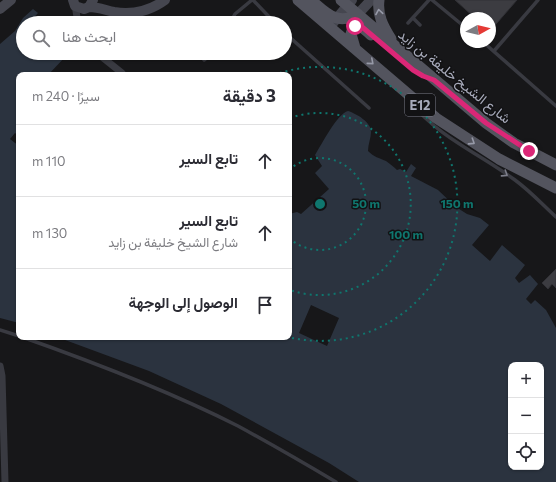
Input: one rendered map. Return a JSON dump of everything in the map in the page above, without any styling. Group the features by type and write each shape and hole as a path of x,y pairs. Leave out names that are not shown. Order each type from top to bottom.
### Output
{"main road":[{"name":"E12","path":"298,0 333,23 355,48 436,118 484,150 556,188"},
{"path":"311,0 332,17 333,23 358,14"},
{"path":"379,0 379,13 381,20 397,48"},
{"name":"شارع الشيخ خليفة بن زايد","path":"347,2 358,14 473,113 500,133 529,151 556,165"},
{"path":"355,48 351,31 355,26 358,26 364,28 413,70 434,80"}],"street":[{"path":"99,0 114,6 127,7 141,5 154,0"},
{"path":"72,2 80,9 90,5 97,8 118,12 134,12 149,9 165,0"},
{"path":"358,14 371,0"},
{"path":"72,2 77,16"},
{"path":"333,23 347,2"},
{"path":"83,16 90,5"},
{"path":"106,60 121,72"},
{"path":"0,366 2,376 5,482"}],"lane":[{"path":"234,16 252,0 268,16"},
{"path":"408,23 431,0 460,23"},
{"path":"494,51 538,0"},
{"path":"413,18 420,25"},
{"path":"292,40 369,108"},
{"path":"490,48 556,106"},
{"path":"401,88 413,106 446,135 463,148 515,180 555,214"},
{"path":"0,330 16,336"},
{"path":"28,340 117,372 202,409 266,441 336,482"}],"water":[{"path":"33,9 38,13 35,16 25,16"},
{"path":"16,29 16,60 62,60 51,72 16,72 16,134 15,133 10,139 16,144 16,322 0,318 0,44"},
{"path":"348,111 363,119 369,125 371,132 368,146 368,151 370,153 386,161 397,170 400,169 406,172 411,164 416,168 411,176 438,190 456,207 467,214 480,218 489,225 472,245 490,261 502,245 525,265 515,278 519,283 530,275 538,284 526,299 531,304 535,300 546,310 556,328 556,482 359,482 329,463 221,404 149,371 65,340 292,340 292,213 297,212 301,214 329,189 315,173 322,166 315,155 335,123 344,113","holes":["311,305 339,318 327,346 299,333"]}],"building":[{"path":"455,0 517,0 496,24 496,12 468,12"},
{"path":"556,269 556,288 552,284 548,289 542,283"}],"route":[{"path":"355,26 361,26 413,70 428,79 434,80 486,123 529,151"}]}
